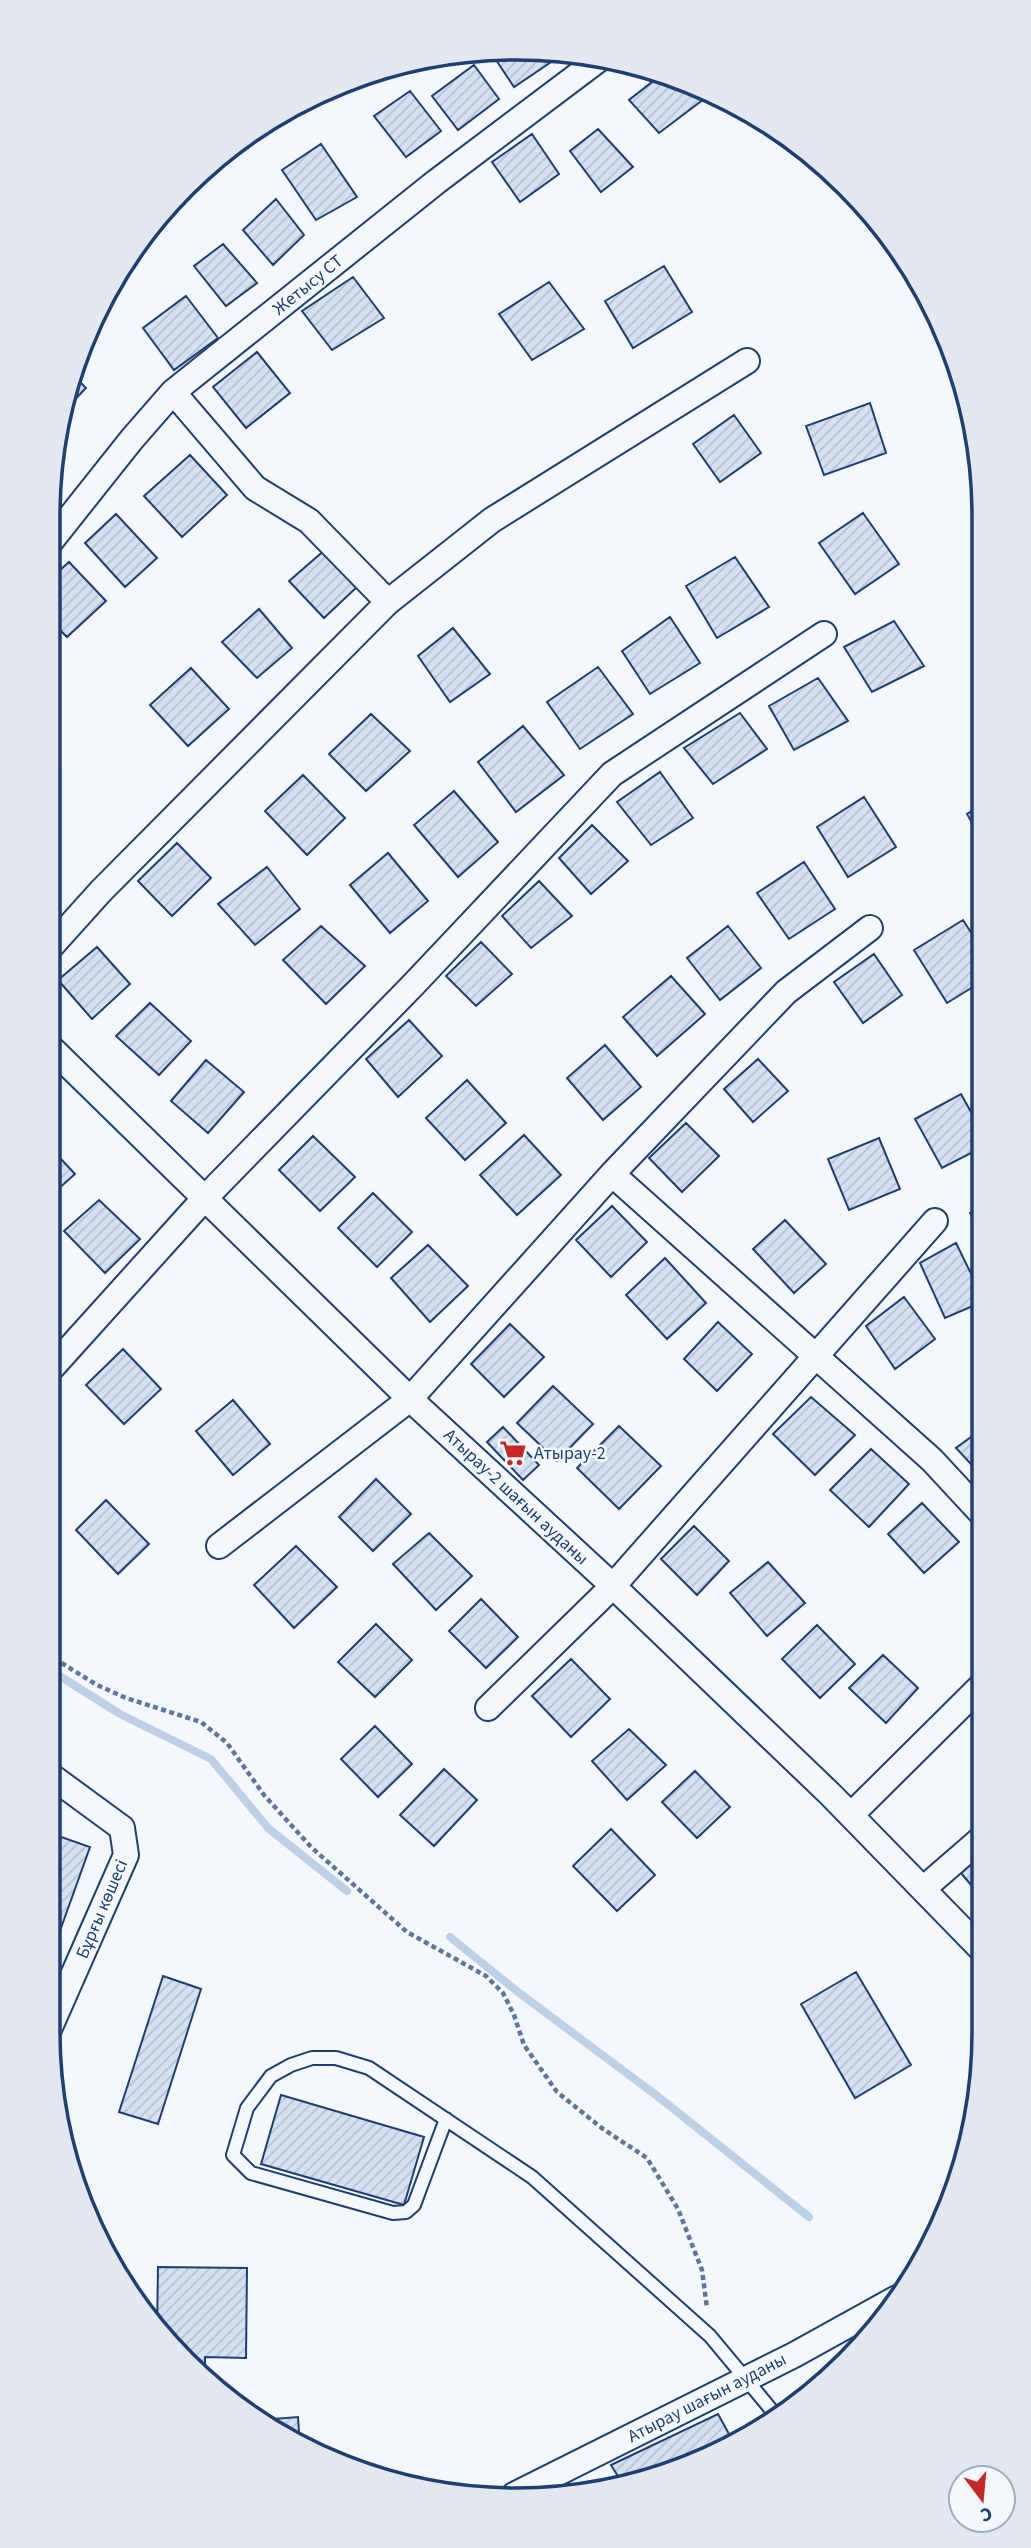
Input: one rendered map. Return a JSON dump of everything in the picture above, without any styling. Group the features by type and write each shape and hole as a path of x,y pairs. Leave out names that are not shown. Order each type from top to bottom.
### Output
{"street":[{"name":"Жетысу СТ","path":"60,530 173,392 436,183 591,66"},
{"path":"60,937 101,891 388,602 492,520 747,361"},
{"path":"173,392 255,488 309,521 388,602"},
{"path":"60,1359 204,1199 414,984 612,774 824,634"},
{"path":"219,1546 410,1399 612,1174 786,992 870,928"},
{"name":"Атырау-2 шағын ауданы","path":"60,1057 410,1399 613,1586 851,1815 972,1940"},
{"path":"612,1174 932,1461 972,1503"},
{"path":"488,1707 613,1586 935,1221"},
{"path":"851,1815 972,1695"},
{"name":"Бұрғы көшесі","path":"60,1783 121,1828 126,1855 60,2005"},
{"path":"923,1889 972,1847"},
{"name":"Атырау шағын ауданы","path":"528,2488 745,2380 879,2308"}],"lane":[{"path":"446,2119 414,2205 406,2213 393,2213 251,2173 233,2155 247,2108 271,2076 312,2058 336,2058 369,2068 446,2119 532,2176 710,2336 771,2410"}],"path":[{"path":"60,1662 97,1685 126,1698 201,1722 227,1743 264,1795 311,1847 407,1932 486,1976 503,1993 524,2045 557,2092 603,2129 647,2158 678,2209 702,2270 710,2336"}],"building":[{"path":"496,60 553,61 514,87"},
{"path":"474,65 499,99 458,130 432,96"},
{"path":"653,81 703,100 659,133 629,100"},
{"path":"410,91 441,131 406,157 374,116"},
{"path":"598,129 633,167 601,192 570,151"},
{"path":"532,134 559,174 520,202 492,162"},
{"path":"321,144 357,197 316,220 282,170"},
{"path":"276,199 304,235 273,265 243,230"},
{"path":"223,244 257,283 226,306 194,266"},
{"path":"664,266 692,312 633,348 605,301"},
{"path":"353,277 384,318 332,350 302,311"},
{"path":"549,282 584,329 532,360 499,314"},
{"path":"186,296 218,338 174,370 143,328"},
{"path":"257,352 290,393 246,428 213,387"},
{"path":"80,382 86,388 74,400"},
{"path":"870,403 886,453 824,475 806,426"},
{"path":"734,415 761,453 720,482 693,444"},
{"path":"190,455 227,495 182,537 144,496"},
{"path":"863,513 899,564 855,594 819,543"},
{"path":"116,514 157,558 125,587 85,543"},
{"path":"326,549 359,585 324,618 289,581"},
{"path":"735,557 769,607 717,638 686,586"},
{"path":"69,562 106,601 67,637 60,630 60,570"},
{"path":"259,609 292,648 257,678 222,642"},
{"path":"670,617 700,663 650,694 622,651"},
{"path":"894,621 924,666 872,692 844,647"},
{"path":"453,628 490,674 450,702 418,656"},
{"path":"598,667 633,714 580,749 547,702"},
{"path":"191,668 229,709 188,746 150,705"},
{"path":"818,678 848,721 794,750 769,706"},
{"path":"740,713 767,749 713,784 684,748"},
{"path":"371,714 410,751 366,791 329,754"},
{"path":"523,726 564,775 516,812 478,762"},
{"path":"660,772 693,818 651,845 617,802"},
{"path":"303,775 345,818 307,855 265,811"},
{"path":"454,791 498,842 458,877 414,825"},
{"path":"864,797 896,847 848,877 817,827"},
{"path":"592,825 628,861 591,894 559,858"},
{"path":"177,843 211,878 172,916 138,881"},
{"path":"388,853 428,901 390,933 350,885"},
{"path":"804,862 835,909 789,939 757,893"},
{"path":"267,867 300,909 255,945 218,904"},
{"path":"539,881 572,916 531,948 502,916"},
{"path":"963,920 972,934 972,988 947,1003 914,950"},
{"path":"321,926 365,966 326,1004 283,960"},
{"path":"728,926 761,968 720,1000 687,958"},
{"path":"481,942 512,974 476,1006 446,976"},
{"path":"97,947 130,984 92,1019 60,982 60,978"},
{"path":"874,954 902,995 863,1023 834,982"},
{"path":"671,976 705,1014 657,1056 623,1017"},
{"path":"150,1003 191,1041 159,1075 116,1036"},
{"path":"409,1020 442,1056 398,1097 366,1059"},
{"path":"605,1045 641,1087 603,1120 567,1078"},
{"path":"758,1059 788,1091 753,1122 724,1089"},
{"path":"206,1060 244,1092 208,1133 171,1101"},
{"path":"467,1080 506,1123 465,1160 426,1118"},
{"path":"961,1094 972,1114 972,1153 942,1168 915,1119"},
{"path":"686,1123 719,1156 682,1192 649,1158"},
{"path":"524,1135 561,1175 517,1215 480,1175"},
{"path":"313,1136 355,1177 320,1211 279,1170"},
{"path":"879,1138 900,1189 849,1210 828,1159"},
{"path":"60,1158 75,1174 60,1187"},
{"path":"373,1193 412,1232 377,1267 338,1228"},
{"path":"99,1200 140,1239 105,1273 64,1231"},
{"path":"612,1206 647,1242 611,1277 576,1240"},
{"path":"785,1220 826,1264 794,1293 753,1249"},
{"path":"956,1243 972,1276 972,1306 945,1318 920,1263"},
{"path":"428,1245 468,1286 430,1322 391,1278"},
{"path":"665,1258 706,1303 667,1339 626,1295"},
{"path":"904,1297 935,1339 895,1369 866,1326"},
{"path":"718,1322 752,1354 717,1391 684,1359"},
{"path":"510,1324 544,1357 504,1397 471,1364"},
{"path":"123,1349 161,1389 124,1424 86,1385"},
{"path":"553,1386 593,1424 557,1461 517,1423"},
{"path":"811,1397 855,1435 815,1475 773,1434"},
{"path":"233,1400 270,1444 233,1475 196,1431"},
{"path":"619,1426 661,1466 619,1509 577,1468"},
{"name":"Атырау-2","path":"503,1427 539,1465 523,1480 487,1442"},
{"path":"972,1436 972,1465 956,1448"},
{"path":"871,1449 909,1484 869,1527 830,1490"},
{"path":"376,1479 411,1514 373,1551 339,1517"},
{"path":"106,1500 149,1544 118,1574 76,1530"},
{"path":"922,1503 959,1542 924,1573 888,1534"},
{"path":"694,1526 729,1561 697,1595 661,1559"},
{"path":"429,1533 472,1576 436,1610 393,1564"},
{"path":"296,1546 337,1587 294,1628 254,1585"},
{"path":"768,1562 805,1603 767,1636 730,1593"},
{"path":"481,1599 518,1637 486,1668 449,1631"},
{"path":"376,1624 412,1660 375,1697 338,1662"},
{"path":"817,1625 855,1664 820,1698 782,1659"},
{"path":"883,1655 918,1688 886,1723 849,1688"},
{"path":"571,1659 610,1699 571,1737 532,1696"},
{"path":"375,1726 412,1764 378,1797 341,1759"},
{"path":"629,1729 666,1765 627,1800 592,1761"},
{"path":"444,1769 477,1800 434,1846 400,1815"},
{"path":"695,1771 730,1807 697,1838 662,1802"},
{"path":"611,1829 655,1875 617,1911 573,1866"},
{"path":"60,1837 90,1847 60,1931"},
{"path":"972,1864 972,1886 961,1873"},
{"path":"856,1972 911,2065 855,2098 801,2004"},
{"path":"163,1976 201,1989 158,2124 119,2112"},
{"path":"281,2095 424,2137 404,2205 261,2164"},
{"path":"158,2267 247,2268 246,2358 205,2357 205,2366 157,2314"},
{"path":"718,2414 729,2434 690,2454 634,2473 618,2477 611,2465"},
{"path":"298,2417 299,2433 287,2427 274,2419"}],"waterway":[{"path":"60,1676 120,1714 211,1759 268,1828 347,1891"},
{"path":"450,1937 518,1992 656,2095 809,2217"}],"place":[{"name":"Атырау-2","path":"513,1453"}]}
